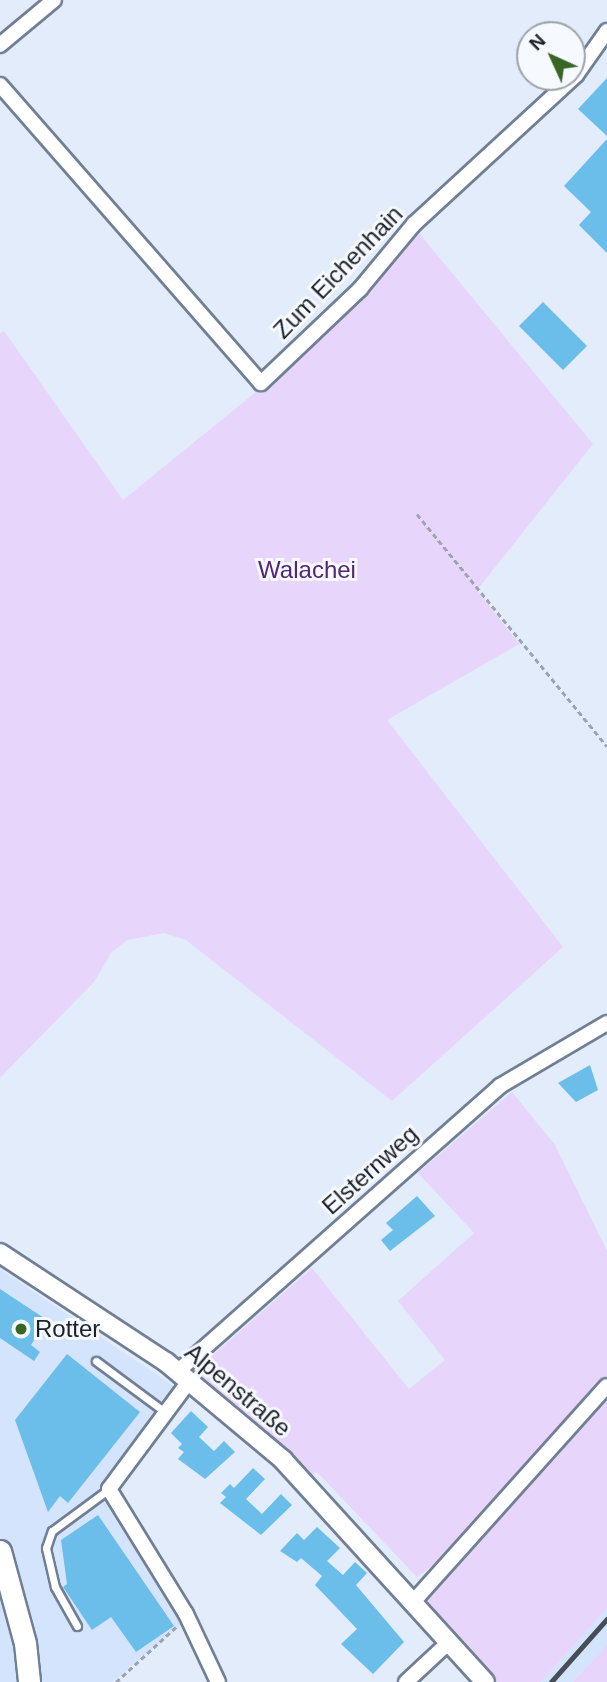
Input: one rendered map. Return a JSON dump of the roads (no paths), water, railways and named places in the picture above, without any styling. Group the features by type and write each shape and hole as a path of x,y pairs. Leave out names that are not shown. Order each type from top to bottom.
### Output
{"main road":[{"path":"0,1551 24,1643 29,1682"}],"street":[{"path":"0,45 54,0"},
{"name":"Zum Eichenhain","path":"0,85 261,383 359,289 414,224 576,75 605,37"},
{"name":"Elsternweg","path":"108,1489 165,1412 184,1376 500,1086 607,1023"},
{"name":"Alpenstraße","path":"0,1253 184,1376 283,1460 485,1682"},
{"path":"413,1602 607,1386"},
{"path":"108,1489 186,1614 218,1682"},
{"path":"406,1682 449,1642"}],"lane":[{"path":"96,1362 165,1412"},
{"path":"77,1626 55,1587 46,1548 52,1531 108,1489"}],"railway":[{"path":"551,1682 607,1619"}],"place":[{"name":"Rotter","path":"21,1329"}],"park label":[{"name":"Walachei","path":"307,570"}]}
